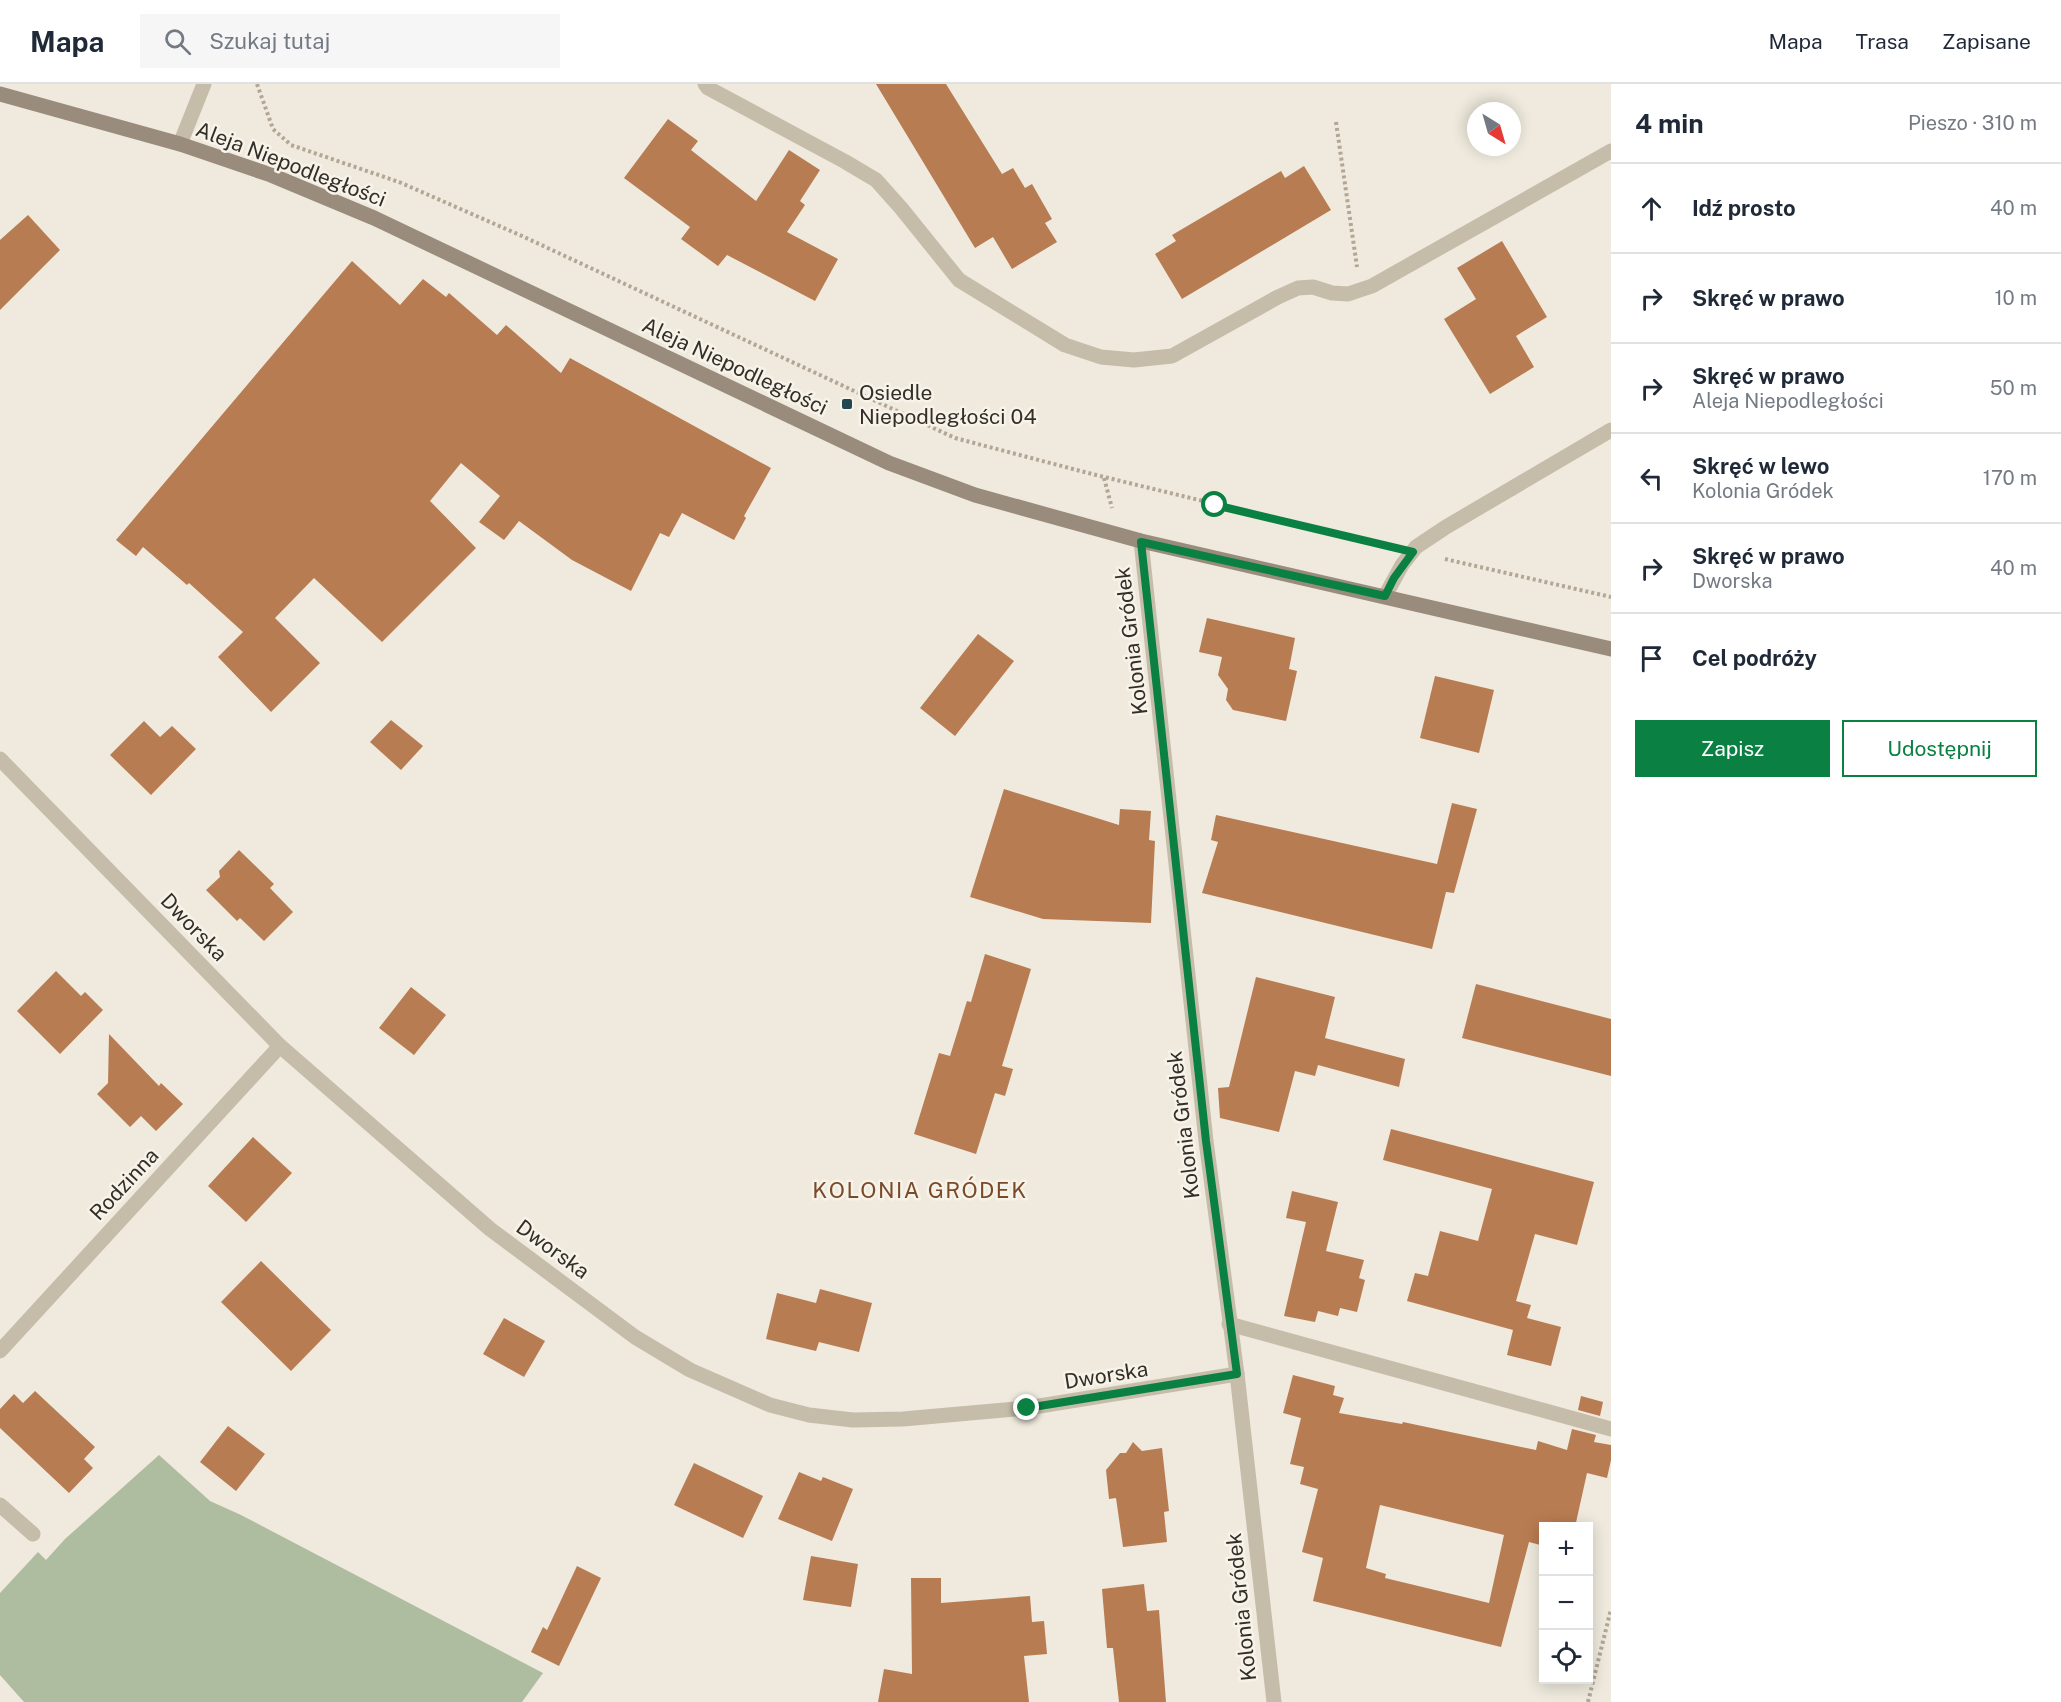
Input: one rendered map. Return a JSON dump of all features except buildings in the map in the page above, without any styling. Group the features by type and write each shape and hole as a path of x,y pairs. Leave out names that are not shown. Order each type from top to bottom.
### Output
{"main road":[{"name":"Aleja Niepodległości","path":"0,94 180,144 271,175 374,218 913,473 975,495 1141,542 1611,649"}],"street":[{"path":"180,144 204,84"},
{"path":"705,84 708,88 876,180 959,280 1065,345 1101,357 1134,360 1172,356 1298,288 1313,287 1332,293 1348,294 1365,288 1611,151"},
{"path":"1385,596 1394,578 1416,547 1446,526 1611,430"},
{"name":"Kolonia Gródek","path":"1141,542 1204,1129 1237,1374 1274,1702"},
{"name":"Dworska","path":"0,759 280,1046 490,1229 635,1337 690,1370 770,1405 809,1415 853,1420 903,1419 1027,1408 1237,1374"},
{"name":"Rodzinna","path":"0,1351 280,1046"},
{"path":"1229,1324 1611,1429"},
{"path":"0,1505 33,1534"}],"path":[{"path":"257,84 273,129 291,144 399,182 501,227 955,438 1092,474 1413,552 1611,597"},
{"path":"1336,122 1358,272 1365,288"},
{"path":"1588,1702 1611,1609"}],"green space":[{"path":"159,1455 210,1501 543,1673 522,1702 24,1702 0,1675 0,1593 38,1552 46,1560 65,1539"}],"place":[{"name":"Osiedle Niepodległości 04","path":"847,404"}],"district":[{"name":"KOLONIA GRÓDEK","path":"920,1190"}],"route":[{"path":"1027,1408 1237,1374 1206,1141 1141,542 1385,596 1402,565 1413,552 1215,505"}]}
